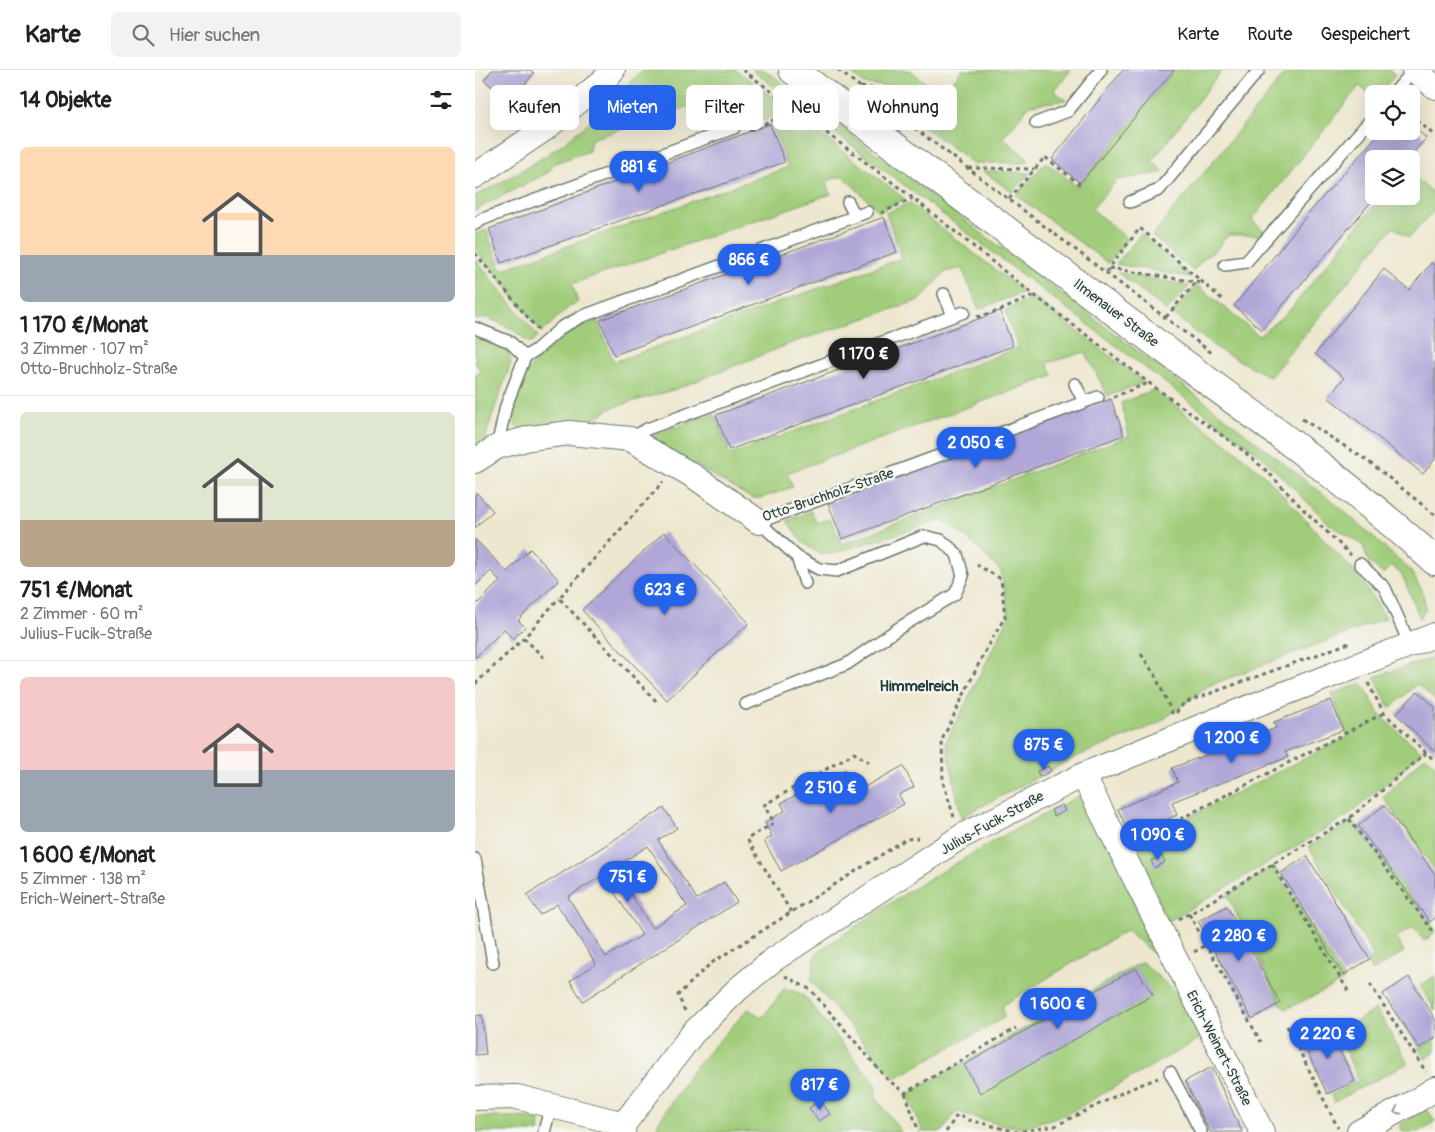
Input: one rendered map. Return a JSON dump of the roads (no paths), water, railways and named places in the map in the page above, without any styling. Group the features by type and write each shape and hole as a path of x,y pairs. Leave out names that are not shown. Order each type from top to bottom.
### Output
{"main road":[{"name":"Ilmenauer Straße","path":"793,70 1336,477 1434,566"}],"street":[{"path":"475,176 546,128 603,81 613,70"},
{"path":"1414,70 1435,88"},
{"name":"Otto-Bruchholz-Straße","path":"475,461 497,447 530,438 570,433 630,439 677,466 736,504 759,522"},
{"name":"Julius-Fucik-Straße","path":"623,1128 693,1033 738,989 773,960 962,836 1083,775 1359,664 1428,634"},
{"name":"Erich-Weinert-Straße","path":"1083,775 1262,1132"},
{"path":"1359,1132 1414,1102 1433,1083"},
{"path":"475,1098 517,1097 551,1104 623,1128"}],"lane":[{"path":"1036,123 1068,110 1101,70"},
{"path":"1130,202 1159,190 1259,70"},
{"path":"1401,85 1414,70"},
{"path":"1225,265 1245,262 1365,126"},
{"path":"475,224 483,219 730,130"},
{"path":"497,447 506,406 525,356 562,327 583,316 861,214 848,202"},
{"path":"630,439 647,429 959,314 944,294"},
{"path":"475,328 510,342 525,356"},
{"path":"1075,384 1083,402"},
{"name":"Otto-Bruchholz-Straße","path":"759,522 1098,397"},
{"path":"746,704 847,664 899,628 955,594 963,576 957,554 941,540 923,536 837,571 819,568 797,557 759,522"},
{"path":"797,557 805,583"},
{"path":"1360,564 1428,634"},
{"path":"475,859 478,896 493,963"},
{"path":"1166,1074 1201,1132"},
{"path":"544,1132 551,1104"}],"district":[{"name":"Himmelreich","path":"919,686"}]}
